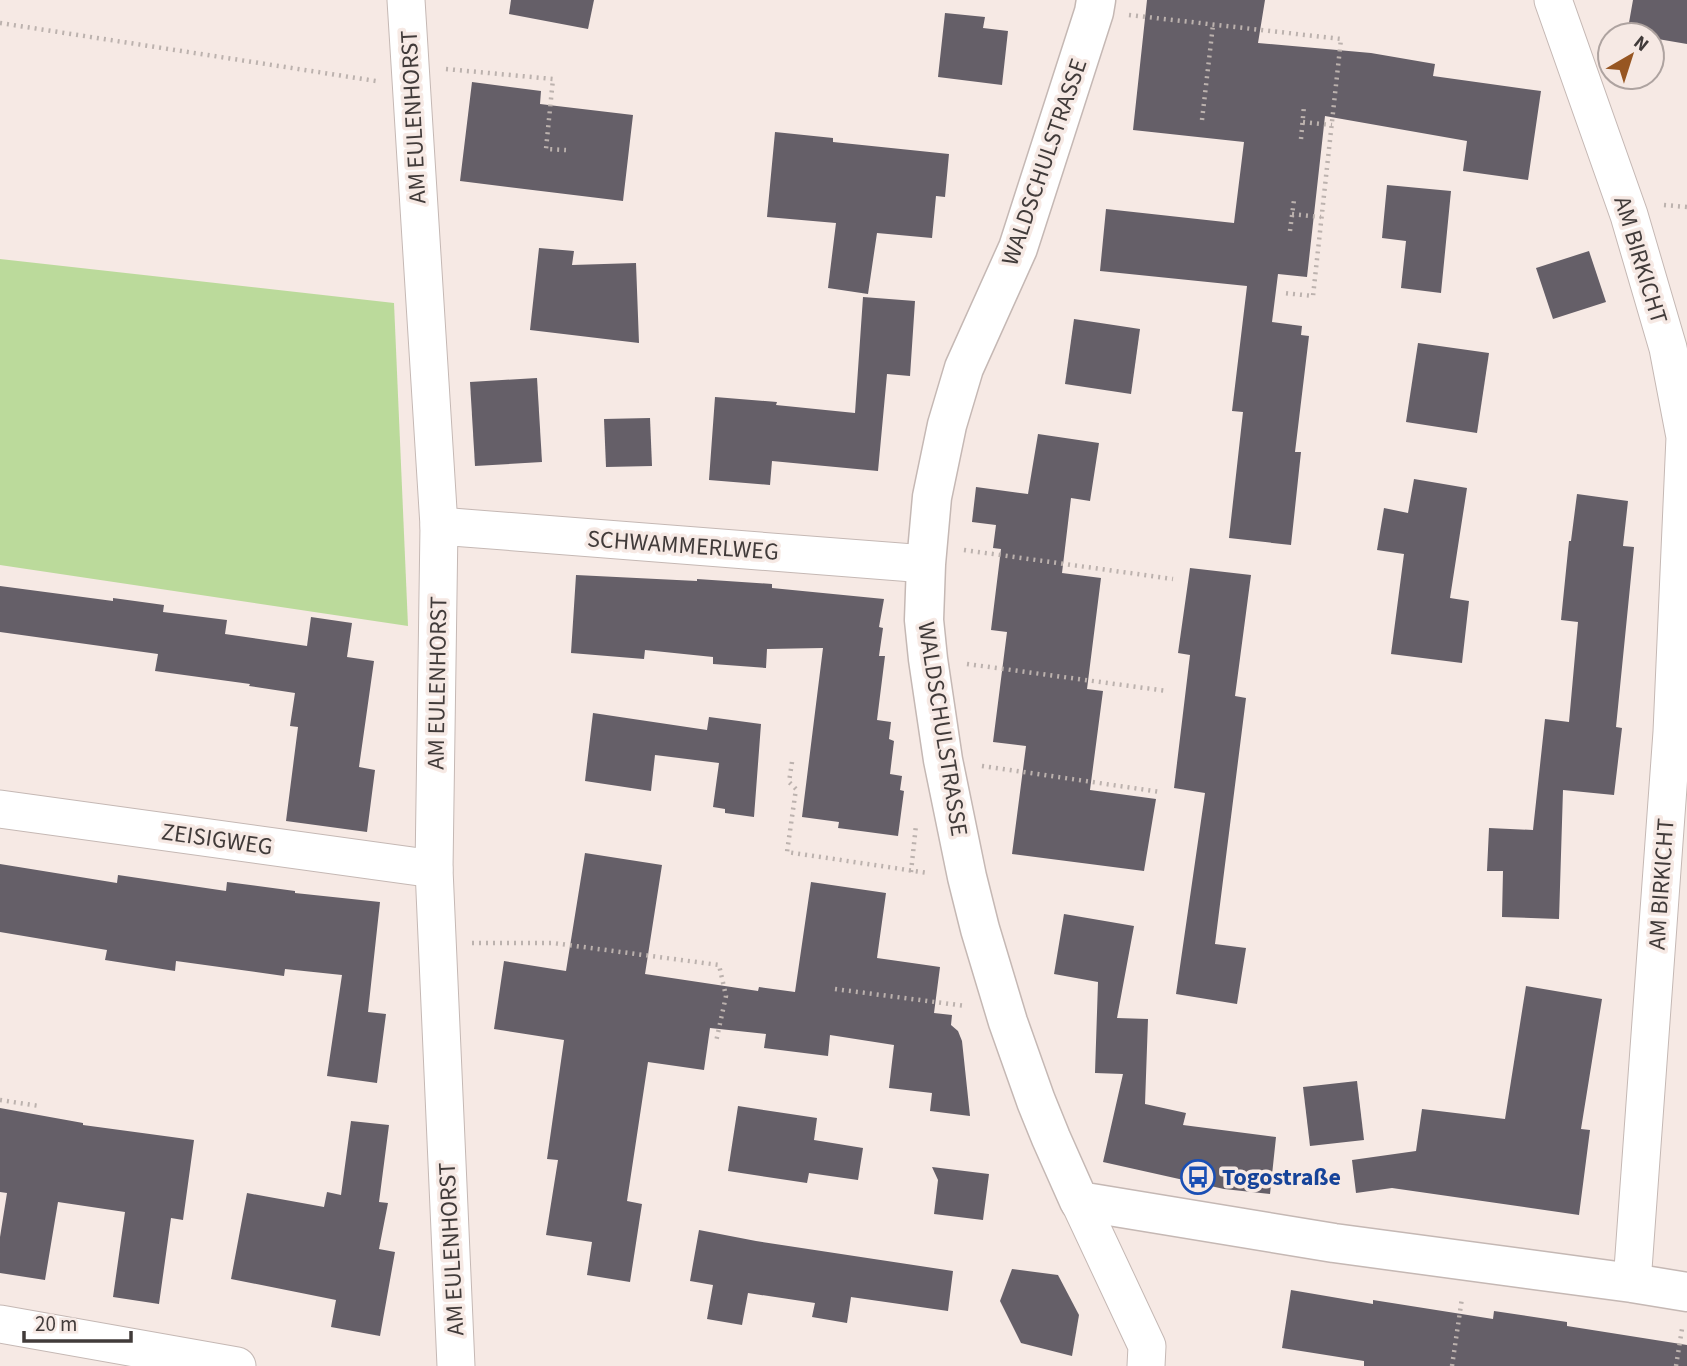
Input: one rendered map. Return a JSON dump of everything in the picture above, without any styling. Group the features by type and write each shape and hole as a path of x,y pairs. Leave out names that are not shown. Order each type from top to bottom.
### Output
{"street":[{"name":"AM EULENHORST","path":"406,0 439,526 434,869 456,1366"},
{"name":"AM BIRKICHT","path":"1553,0 1629,215 1668,348 1685,437 1672,732 1632,1283"},
{"name":"WALDSCHULSTRASSE","path":"1095,6 1018,248 964,368 947,425 932,498 924,620 943,760 980,929 1005,1011 1051,1138 1147,1346 1146,1366"},
{"name":"SCHWAMMERLWEG","path":"439,526 927,554"},
{"name":"ZEISIGWEG","path":"0,809 434,869"},
{"path":"1079,1201 1335,1243 1687,1292"},
{"path":"0,1324 237,1366"}],"path":[{"path":"1095,6 1213,24 1341,39 1313,296 1284,293 1284,290"},
{"path":"0,23 410,78 452,68 552,79 546,149 566,150"},
{"path":"1202,120 1213,24"},
{"path":"1301,139 1304,106"},
{"path":"1303,122 1332,125"},
{"path":"1290,231 1294,200"},
{"path":"1292,214 1321,218"},
{"path":"927,554 1173,579"},
{"path":"928,659 1167,691"},
{"path":"943,760 1161,792"},
{"path":"792,762 789,782 796,789 787,852 911,872 967,877"},
{"path":"437,943 553,943 719,965 726,996 716,1042"},
{"path":"835,989 1005,1011"},
{"path":"0,1100 38,1106"},
{"path":"1452,1366 1468,1261"}],"green space":[{"path":"0,259 394,303 408,626 0,565"}],"building":[{"path":"511,0 594,0 588,29 509,14"},
{"path":"1147,0 1265,0 1258,43 1371,53 1435,64 1433,76 1541,91 1528,180 1463,171 1467,141 1325,116 1307,277 1278,274 1272,322 1302,326 1301,335 1309,336 1295,452 1301,452 1291,545 1229,538 1243,412 1232,411 1247,286 1100,271 1106,209 1234,223 1244,142 1133,130"},
{"path":"1633,0 1687,0 1687,44 1666,40 1666,21 1629,21"},
{"path":"945,13 985,17 983,28 1008,31 1002,85 938,77"},
{"path":"472,82 541,91 540,104 633,115 623,201 460,181"},
{"path":"775,132 833,138 833,142 949,154 945,197 936,196 932,238 877,233 868,294 828,288 836,223 767,217"},
{"path":"1387,185 1451,191 1441,293 1401,288 1406,241 1382,238"},
{"path":"539,248 574,251 572,265 636,263 639,343 530,330"},
{"path":"1589,251 1606,302 1553,319 1536,268"},
{"path":"863,297 915,301 910,376 887,374 878,471 772,461 770,485 709,480 715,397 855,413"},
{"path":"1074,319 1140,329 1131,394 1065,384"},
{"path":"1418,343 1489,353 1477,433 1406,422"},
{"path":"537,378 542,462 475,466 470,382"},
{"path":"650,418 652,466 606,467 604,419"},
{"path":"1038,434 1099,443 1090,501 1071,498 1062,573 1101,578 1087,689 1103,691 1090,790 1156,799 1144,871 1012,854 1026,746 993,742 1007,632 991,630 1001,549 993,548 996,525 972,522 976,487 1028,494"},
{"path":"1414,479 1467,488 1450,598 1469,601 1462,663 1391,654 1404,554 1377,550 1384,508 1408,513"},
{"path":"1577,494 1628,501 1623,546 1634,547 1616,727 1622,728 1614,795 1563,790 1559,919 1502,917 1503,871 1487,871 1489,828 1533,830 1545,719 1569,722 1578,622 1561,620"},
{"path":"1190,568 1251,575 1235,696 1246,698 1215,944 1246,948 1237,1004 1176,994 1205,793 1174,788 1190,655 1178,653"},
{"path":"576,575 772,584 772,588 884,599 879,627 883,628 879,656 885,656 877,720 891,722 889,739 894,741 890,774 902,776 900,790 904,791 898,836 838,828 839,822 802,817 823,648 767,649 766,668 713,664 713,657 645,650 644,659 571,653"},
{"path":"0,586 164,605 163,612 227,620 225,634 307,646 311,617 352,623 347,657 374,661 359,767 375,770 367,832 286,821 298,727 290,726 295,693 155,671 158,654 0,632"},
{"path":"593,713 707,730 709,717 761,724 754,817 725,813 725,809 713,807 719,763 655,755 651,791 585,781"},
{"path":"585,853 662,865 645,974 758,991 759,987 795,992 811,882 886,893 877,958 940,967 934,1013 952,1015 951,1025 958,1031 962,1041 970,1116 930,1111 932,1093 889,1088 894,1045 830,1035 828,1056 764,1048 766,1034 710,1028 704,1070 648,1062 627,1201 642,1204 630,1282 587,1275 592,1242 546,1235 558,1160 547,1159 564,1040 494,1029 504,961 566,971"},
{"path":"0,864 117,883 118,875 226,891 227,882 380,902 368,1012 386,1014 377,1083 327,1076 342,975 285,969 284,976 176,961 175,971 105,960 107,950 0,932"},
{"path":"1064,914 1134,926 1117,1018 1148,1019 1145,1104 1186,1113 1183,1125 1276,1137 1270,1194 1224,1189 1103,1162 1123,1074 1095,1073 1098,982 1054,974"},
{"path":"1526,986 1602,999 1581,1129 1590,1130 1579,1215 1392,1188 1356,1193 1352,1160 1416,1151 1422,1109 1505,1119"},
{"path":"1357,1081 1364,1140 1310,1146 1303,1087"},
{"path":"738,1106 817,1118 814,1140 863,1148 858,1180 809,1173 807,1183 728,1171"},
{"path":"0,1108 83,1125 194,1140 183,1220 171,1218 159,1304 113,1297 125,1212 58,1202 45,1280 0,1273 0,1237 7,1193 0,1192"},
{"path":"351,1121 389,1125 379,1202 388,1203 379,1249 395,1252 380,1336 331,1327 336,1300 231,1279 247,1193 324,1207 327,1192 341,1195"},
{"path":"932,1167 989,1174 983,1220 934,1214 938,1180"},
{"path":"699,1230 953,1271 948,1311 851,1297 847,1323 812,1317 815,1303 748,1293 742,1325 707,1319 713,1285 690,1281"},
{"path":"1012,1269 1058,1275 1079,1315 1072,1356 1021,1343 1000,1301"},
{"path":"1291,1290 1373,1304 1373,1300 1493,1319 1494,1311 1567,1322 1567,1326 1687,1345 1687,1366 1364,1366 1364,1361 1282,1348"}],"place":[{"name":"Togostraße","path":"1198,1177"}]}
